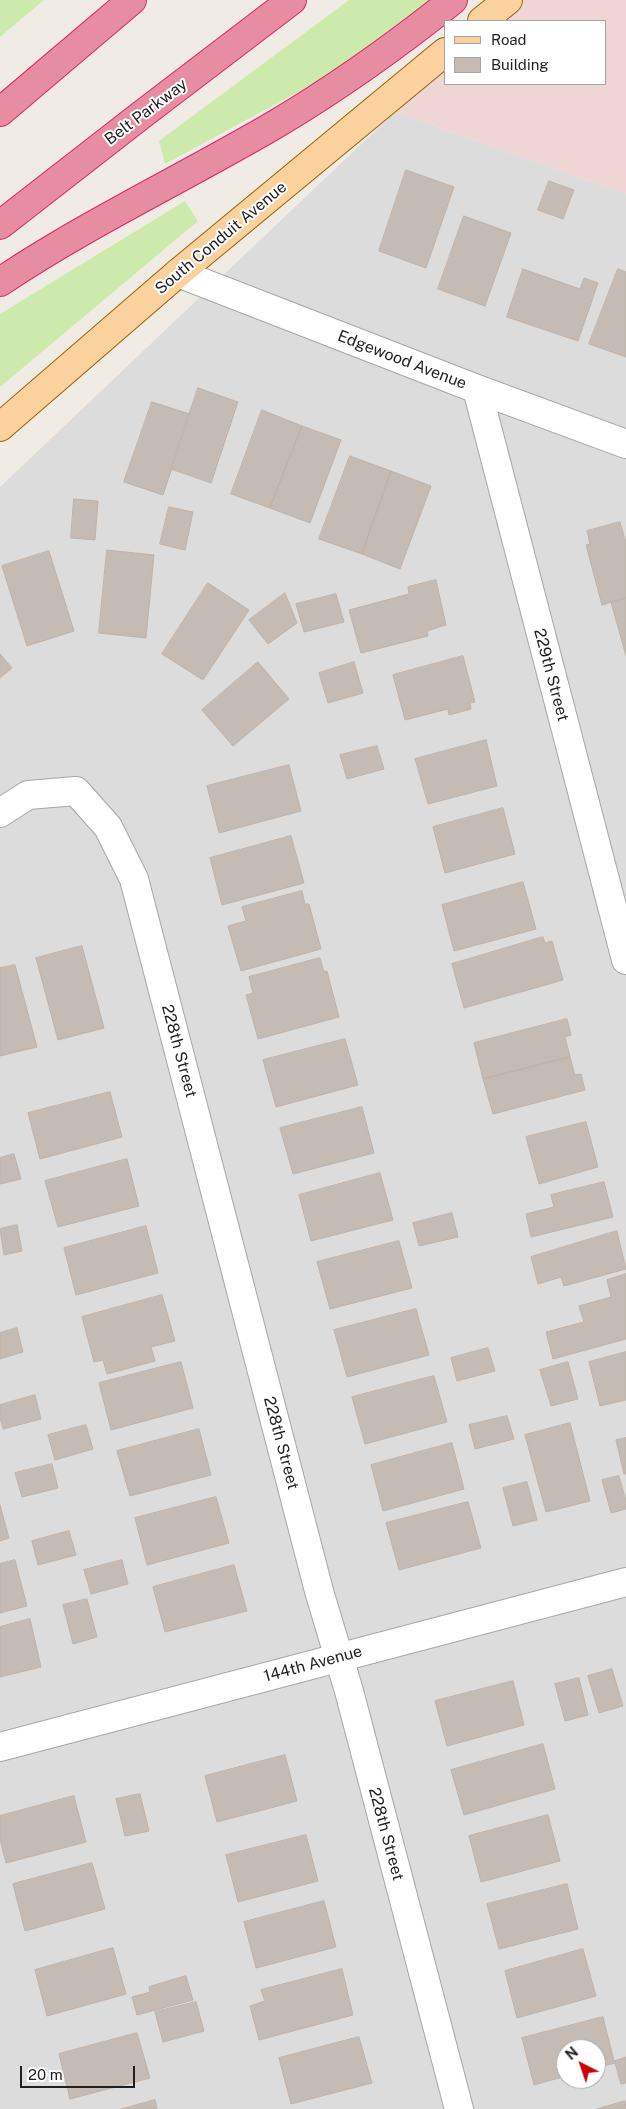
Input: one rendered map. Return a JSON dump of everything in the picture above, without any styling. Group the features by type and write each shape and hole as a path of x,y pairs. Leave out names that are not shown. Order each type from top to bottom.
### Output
{"highway":[{"path":"0,112 132,0"},
{"name":"Belt Parkway","path":"0,225 292,0"},
{"path":"0,282 98,221 217,157 323,94 387,52 453,0"}],"main road":[{"path":"483,20 508,0"},
{"name":"South Conduit Avenue","path":"0,427 178,273 444,53"}],"street":[{"name":"Edgewood Avenue","path":"178,273 477,389 626,444"},
{"name":"229th Street","path":"477,389 626,960"},
{"name":"228th Street","path":"0,813 28,795 76,791 108,827 134,879 319,1591 340,1658 459,2109"},
{"name":"144th Avenue","path":"0,1747 626,1582"}],"shaded area":[{"path":"522,0 626,0 626,194 395,112 444,69 444,85 606,85 606,20 498,20"},
{"path":"395,112 626,194 626,2109 0,2109 0,487"}],"green space":[{"path":"0,0 44,0 0,37"},
{"path":"349,0 436,0 320,80 165,164 159,141"},
{"path":"185,201 198,221 0,387 0,314"}],"building":[{"path":"406,170 454,187 426,268 379,251"},
{"path":"549,181 574,190 563,219 538,210"},
{"path":"464,216 511,233 485,306 438,289"},
{"path":"523,269 580,289 584,278 598,283 578,341 507,317"},
{"path":"618,269 626,272 626,357 589,344"},
{"path":"198,388 238,402 211,483 171,469"},
{"path":"152,402 190,414 163,495 124,482"},
{"path":"262,410 302,426 270,508 231,494"},
{"path":"302,426 341,440 310,523 270,508"},
{"path":"350,456 391,471 362,554 319,539"},
{"path":"391,471 431,486 400,569 362,554"},
{"path":"74,499 98,501 95,540 71,538"},
{"path":"169,507 193,512 185,550 160,544"},
{"path":"620,522 626,543 626,598 602,605 586,545 590,544 587,531"},
{"path":"107,550 154,555 146,638 99,633"},
{"path":"49,551 74,631 27,646 2,566"},
{"path":"436,580 446,625 427,631 428,636 361,653 349,610 409,594 408,587"},
{"path":"208,583 249,610 203,680 162,654"},
{"path":"285,593 297,623 268,644 249,620"},
{"path":"336,594 344,622 304,632 296,604"},
{"path":"626,598 626,656 611,602"},
{"path":"0,654 12,668 0,678"},
{"path":"463,656 475,702 470,703 471,709 449,715 448,709 405,720 393,675"},
{"path":"258,662 289,699 233,746 202,710"},
{"path":"354,662 363,693 328,703 319,673"},
{"path":"486,740 497,786 428,804 415,759"},
{"path":"377,746 384,769 347,779 340,755"},
{"path":"289,765 301,811 219,833 207,786"},
{"path":"503,808 515,854 445,873 433,827"},
{"path":"291,836 304,883 222,905 210,858"},
{"path":"523,882 536,929 454,951 442,905"},
{"path":"302,891 305,904 309,904 321,949 241,971 228,926 246,921 242,907"},
{"path":"543,937 545,943 552,941 563,980 464,1008 452,964"},
{"path":"82,946 104,1028 58,1040 36,958"},
{"path":"320,958 324,972 327,971 339,1017 258,1039 246,995 253,993 249,977"},
{"path":"15,965 37,1047 0,1056 0,968"},
{"path":"567,1019 571,1035 565,1037 570,1057 483,1079 474,1043"},
{"path":"345,1039 358,1085 276,1107 263,1060"},
{"path":"570,1057 575,1075 581,1074 585,1090 493,1114 483,1079"},
{"path":"110,1092 122,1137 40,1159 28,1113"},
{"path":"362,1107 374,1153 293,1174 280,1128"},
{"path":"586,1122 598,1167 539,1184 526,1137"},
{"path":"14,1154 21,1179 0,1184 0,1158"},
{"path":"127,1159 139,1206 58,1227 45,1181"},
{"path":"380,1173 393,1220 311,1241 299,1195"},
{"path":"604,1182 613,1217 531,1237 526,1214 554,1207 551,1195"},
{"path":"452,1213 458,1237 419,1246 413,1223"},
{"path":"17,1225 22,1251 4,1255 0,1229"},
{"path":"146,1226 158,1273 76,1295 64,1248"},
{"path":"617,1231 626,1269 564,1286 561,1277 538,1284 531,1257"},
{"path":"399,1241 412,1288 330,1309 317,1262"},
{"path":"626,1274 626,1339 553,1359 546,1332 584,1322 579,1306 611,1297 607,1280"},
{"path":"162,1295 175,1341 151,1347 155,1361 107,1374 103,1360 94,1362 82,1317"},
{"path":"416,1309 429,1355 347,1377 334,1330"},
{"path":"17,1328 23,1352 0,1359 0,1333"},
{"path":"488,1348 495,1371 457,1381 451,1358"},
{"path":"626,1352 626,1400 600,1406 589,1362"},
{"path":"181,1362 193,1408 111,1430 99,1383"},
{"path":"568,1362 578,1399 551,1406 540,1370"},
{"path":"434,1376 447,1422 365,1444 352,1397"},
{"path":"35,1395 41,1419 3,1429 0,1405"},
{"path":"507,1416 514,1439 475,1449 469,1425"},
{"path":"570,1423 590,1501 546,1512 525,1435"},
{"path":"86,1425 93,1449 55,1460 48,1435"},
{"path":"199,1429 211,1475 130,1496 117,1451"},
{"path":"626,1438 626,1474 624,1474 616,1440"},
{"path":"452,1443 464,1489 383,1511 371,1465"},
{"path":"52,1464 58,1488 22,1497 15,1473"},
{"path":"619,1476 626,1501 626,1509 611,1513 602,1480"},
{"path":"527,1482 537,1520 513,1526 503,1488"},
{"path":"216,1497 229,1543 147,1565 135,1518"},
{"path":"468,1502 481,1548 399,1570 386,1523"},
{"path":"0,1505 9,1538 0,1541"},
{"path":"69,1531 76,1555 38,1565 32,1541"},
{"path":"15,1560 27,1606 0,1613 0,1564"},
{"path":"122,1560 128,1584 91,1594 84,1570"},
{"path":"234,1565 247,1611 165,1632 153,1587"},
{"path":"87,1599 97,1637 73,1644 63,1605"},
{"path":"30,1619 41,1667 0,1677 0,1627"},
{"path":"612,1669 623,1706 599,1713 588,1676"},
{"path":"579,1678 588,1715 565,1721 555,1684"},
{"path":"513,1681 524,1725 447,1746 435,1701"},
{"path":"543,1744 555,1789 464,1815 451,1770"},
{"path":"285,1755 297,1801 217,1822 205,1776"},
{"path":"140,1794 149,1831 125,1836 116,1799"},
{"path":"74,1796 86,1842 6,1863 0,1839 0,1816"},
{"path":"548,1815 560,1861 481,1882 469,1836"},
{"path":"306,1835 318,1881 238,1902 226,1855"},
{"path":"92,1863 105,1909 25,1931 13,1884"},
{"path":"567,1884 578,1929 499,1949 487,1904"},
{"path":"324,1901 336,1947 256,1968 244,1922"},
{"path":"113,1948 126,1994 47,2016 35,1970"},
{"path":"583,1949 596,1996 517,2018 505,1971"},
{"path":"342,1969 353,2015 259,2040 250,2006 265,2001 261,1990"},
{"path":"186,1976 193,2000 137,2015 132,1997 150,1992 149,1987"},
{"path":"196,2002 204,2031 163,2042 155,2012"},
{"path":"603,2017 614,2061 626,2057 626,2083 621,2084 615,2063 606,2065 606,2039 556,2039 556,2079 534,2085 522,2038"},
{"path":"137,2033 150,2078 70,2099 59,2054"},
{"path":"359,2037 372,2083 291,2104 279,2058"},
{"path":"155,2100 157,2109 121,2109"},
{"path":"625,2101 626,2109 597,2109"}]}
